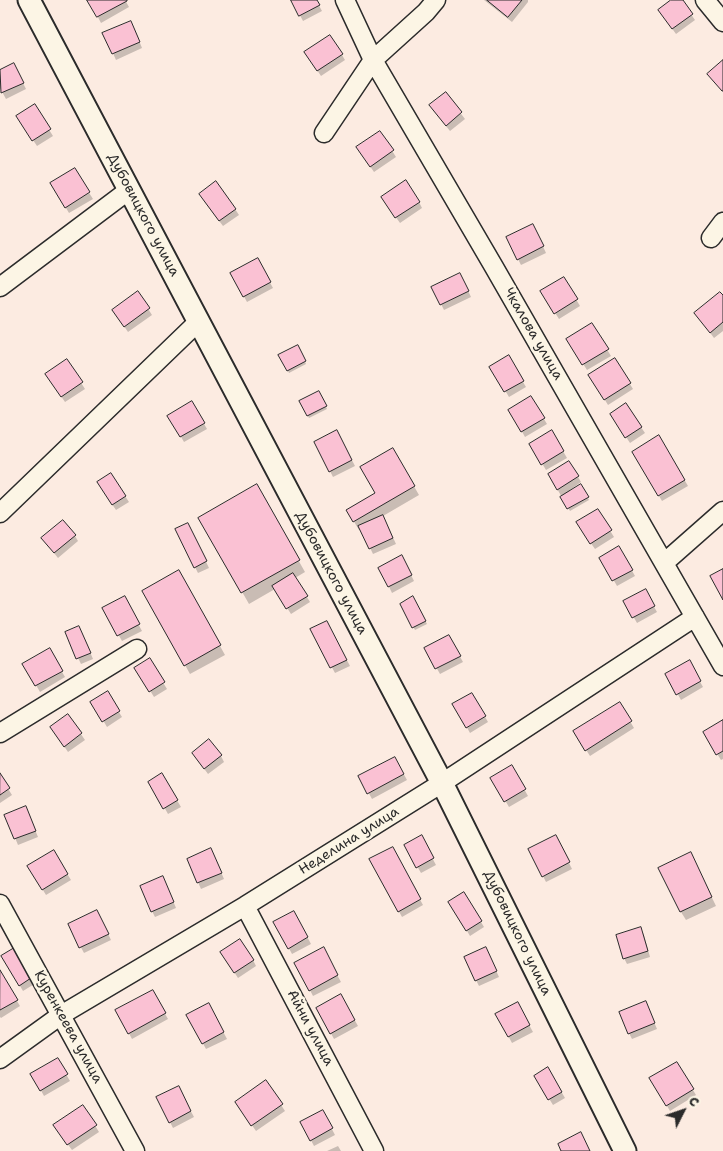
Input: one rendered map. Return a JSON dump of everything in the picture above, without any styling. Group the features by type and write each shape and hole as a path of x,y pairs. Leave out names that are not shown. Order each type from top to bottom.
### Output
{"street":[{"name":"Дубовицкого улица","path":"29,0 442,783 625,1151"},
{"name":"Чкалова улица","path":"345,0 373,60 723,666"},
{"path":"324,133 373,60 426,12 436,0"},
{"path":"705,0 723,22"},
{"path":"0,287 129,190"},
{"path":"711,238 723,222"},
{"path":"0,513 199,321"},
{"path":"664,563 723,511"},
{"name":"Неделина улица","path":"0,1058 61,1015 245,906 442,783 695,617"},
{"path":"0,732 137,649"},
{"name":"Куренкеева улица","path":"0,904 135,1151"},
{"name":"Айни улица","path":"245,906 374,1151"}],"building":[{"path":"87,0 127,0 127,1 97,17"},
{"path":"291,0 317,0 320,5 299,16"},
{"path":"487,0 522,0 508,17"},
{"path":"671,0 683,0 693,14 672,29 658,10"},
{"path":"131,21 140,42 112,54 102,33"},
{"path":"330,35 343,54 317,71 304,52"},
{"path":"723,60 723,91 722,91 707,74"},
{"path":"14,63 24,83 1,93 0,70"},
{"path":"446,92 462,112 446,126 429,105"},
{"path":"35,104 51,129 32,141 16,116"},
{"path":"380,131 394,150 370,167 356,147"},
{"path":"75,168 90,192 65,208 50,183"},
{"path":"406,180 420,202 395,218 381,197"},
{"path":"216,181 236,209 219,221 199,194"},
{"path":"533,224 544,246 517,260 506,237"},
{"path":"258,258 271,282 243,297 230,273"},
{"path":"460,273 469,291 440,305 431,287"},
{"path":"564,277 578,299 554,314 540,291"},
{"path":"138,291 150,308 124,327 112,310"},
{"path":"720,292 723,295 723,322 710,333 694,313"},
{"path":"592,323 609,349 582,365 566,339"},
{"path":"298,345 306,361 287,371 278,355"},
{"path":"509,355 524,381 504,392 489,367"},
{"path":"615,358 631,383 604,400 588,375"},
{"path":"67,359 83,382 61,397 45,374"},
{"path":"319,391 327,406 307,416 299,401"},
{"path":"531,396 545,418 521,432 508,410"},
{"path":"192,401 205,423 180,437 167,416"},
{"path":"626,403 642,427 625,438 610,414"},
{"path":"337,430 352,460 329,472 314,442"},
{"path":"552,430 564,451 541,465 529,444"},
{"path":"659,435 685,480 658,496 632,452"},
{"path":"393,448 415,486 353,522 346,510 375,493 360,467"},
{"path":"569,461 579,476 557,490 548,474"},
{"path":"111,473 126,496 112,505 97,482"},
{"path":"257,484 300,560 241,593 198,518"},
{"path":"581,484 589,497 567,509 560,497"},
{"path":"598,509 612,530 590,544 576,522"},
{"path":"383,515 393,538 369,549 358,526"},
{"path":"63,520 76,535 54,553 41,538"},
{"path":"188,523 207,561 194,568 175,529"},
{"path":"619,546 633,570 612,581 599,558"},
{"path":"402,555 412,575 388,587 378,568"},
{"path":"723,569 723,600 710,576"},
{"path":"179,570 221,645 184,666 142,591"},
{"path":"293,573 308,596 286,609 272,586"},
{"path":"646,589 655,606 632,618 623,601"},
{"path":"125,596 140,624 117,636 102,608"},
{"path":"413,596 426,621 412,628 400,604"},
{"path":"327,621 347,660 330,668 310,629"},
{"path":"79,626 91,653 76,659 65,632"},
{"path":"449,635 461,656 435,669 424,648"},
{"path":"50,648 63,671 35,686 22,664"},
{"path":"150,658 165,682 149,692 134,668"},
{"path":"690,660 701,681 676,695 665,674"},
{"path":"108,691 120,711 102,722 90,702"},
{"path":"472,693 486,716 466,728 452,704"},
{"path":"620,702 632,721 585,751 573,731"},
{"path":"68,714 82,733 64,747 50,727"},
{"path":"723,720 723,751 716,755 703,732"},
{"path":"209,739 222,755 204,769 192,753"},
{"path":"395,757 404,774 367,794 358,776"},
{"path":"512,765 526,789 504,802 490,778"},
{"path":"0,773 10,788 0,795"},
{"path":"162,773 178,800 163,809 148,782"},
{"path":"26,806 36,831 14,839 4,815"},
{"path":"422,835 434,858 416,868 404,845"},
{"path":"556,835 570,862 542,877 528,849"},
{"path":"393,847 421,899 398,912 369,859"},
{"path":"211,848 222,873 197,883 187,859"},
{"path":"54,850 68,874 42,890 27,866"},
{"path":"691,852 712,897 680,912 658,868"},
{"path":"163,876 174,902 151,912 140,886"},
{"path":"464,892 482,921 466,931 448,902"},
{"path":"97,910 109,934 79,948 68,924"},
{"path":"294,911 308,937 288,949 273,922"},
{"path":"641,927 648,951 623,959 616,935"},
{"path":"240,939 254,960 234,973 220,952"},
{"path":"16,947 34,976 19,986 1,956"},
{"path":"324,947 338,975 309,991 294,963"},
{"path":"486,947 497,971 475,981 464,957"},
{"path":"0,970 18,1000 0,1010"},
{"path":"153,990 166,1013 128,1034 115,1010"},
{"path":"341,994 355,1020 330,1034 316,1008"},
{"path":"646,1001 655,1023 628,1034 619,1012"},
{"path":"518,1002 530,1025 508,1037 495,1014"},
{"path":"209,1003 224,1032 202,1044 186,1015"},
{"path":"58,1058 68,1074 40,1091 30,1074"},
{"path":"677,1062 694,1089 666,1106 649,1078"},
{"path":"548,1067 562,1092 548,1100 534,1076"},
{"path":"266,1080 283,1104 251,1126 235,1102"},
{"path":"179,1086 191,1111 169,1123 156,1097"},
{"path":"83,1105 97,1125 67,1145 53,1125"},
{"path":"323,1110 333,1128 310,1141 300,1122"},
{"path":"581,1132 590,1151 561,1151 558,1144"}]}
